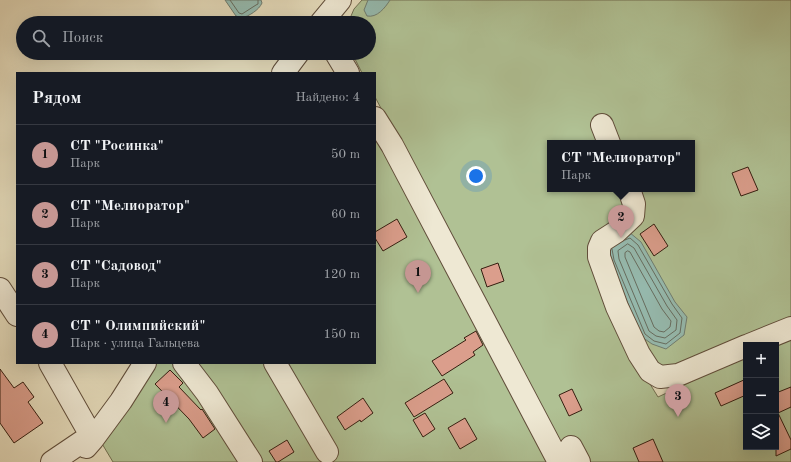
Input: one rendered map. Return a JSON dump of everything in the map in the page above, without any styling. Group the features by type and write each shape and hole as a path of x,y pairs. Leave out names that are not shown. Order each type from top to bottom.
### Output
{"street":[{"path":"327,16 340,0"},
{"path":"284,72 293,60"},
{"path":"340,60 347,72"},
{"path":"376,120 570,457"},
{"path":"630,192 634,204 633,216 616,232 602,241 599,248 599,257 620,314 639,354 650,371 660,377 678,374 743,347"},
{"path":"0,289 16,313"},
{"path":"756,342 791,328"},
{"path":"50,364 93,449"},
{"path":"73,462 93,449 143,364"},
{"path":"185,364 207,393 251,462"},
{"path":"276,364 327,452"},
{"path":"52,462 89,437 93,449"}],"green space":[{"path":"362,0 791,0 791,319 650,384 658,397 743,357 743,450 779,450 779,343 791,336 791,462 586,462 572,436 560,443 376,99 376,72 362,72 356,60 376,60 376,16 351,16 354,9"},
{"path":"376,137 552,462 256,462 192,364 376,364"},
{"path":"153,364 175,364 241,462 113,462 101,442"}],"water":[{"path":"225,0 261,0 262,3 259,8 248,16 236,16"},
{"path":"368,0 390,0 380,12 367,16 364,10"},
{"path":"629,232 641,242 675,302 687,317 684,335 666,349 652,344 642,337 610,261 607,247"}],"building":[{"path":"748,167 758,190 741,196 732,173"},
{"path":"397,219 407,237 383,251 376,240 376,231"},
{"path":"654,224 668,246 654,256 640,234"},
{"path":"498,263 504,281 487,287 481,269"},
{"path":"476,331 483,345 473,352 475,355 442,376 432,361 466,340 464,338"},
{"path":"0,369 14,388 23,382 34,397 28,402 43,423 14,443 0,423"},
{"path":"170,370 183,383 179,387 201,410 202,409 215,429 203,438 189,419 155,384"},
{"path":"444,379 453,393 414,417 405,403"},
{"path":"743,380 743,396 721,406 715,393"},
{"path":"791,387 791,407 779,413 779,392"},
{"path":"572,389 582,410 569,416 559,395"},
{"path":"363,398 373,413 361,422 360,420 345,430 337,417"},
{"path":"425,413 435,429 423,437 413,420"},
{"path":"779,415 791,440 791,449 776,456 776,450 779,450"},
{"path":"465,418 477,439 460,449 448,428"},
{"path":"653,439 663,462 639,462 633,448"},
{"path":"287,440 294,452 276,462 269,451"}],"place":[{"name":"СТ \"Мелиоратор\"","path":"621,238"},
{"name":"СТ \"Росинка\"","path":"418,293"},
{"name":"СТ \"Садовод\"","path":"678,417"},
{"name":"СТ \" Олимпийский\"","path":"166,423"}]}
